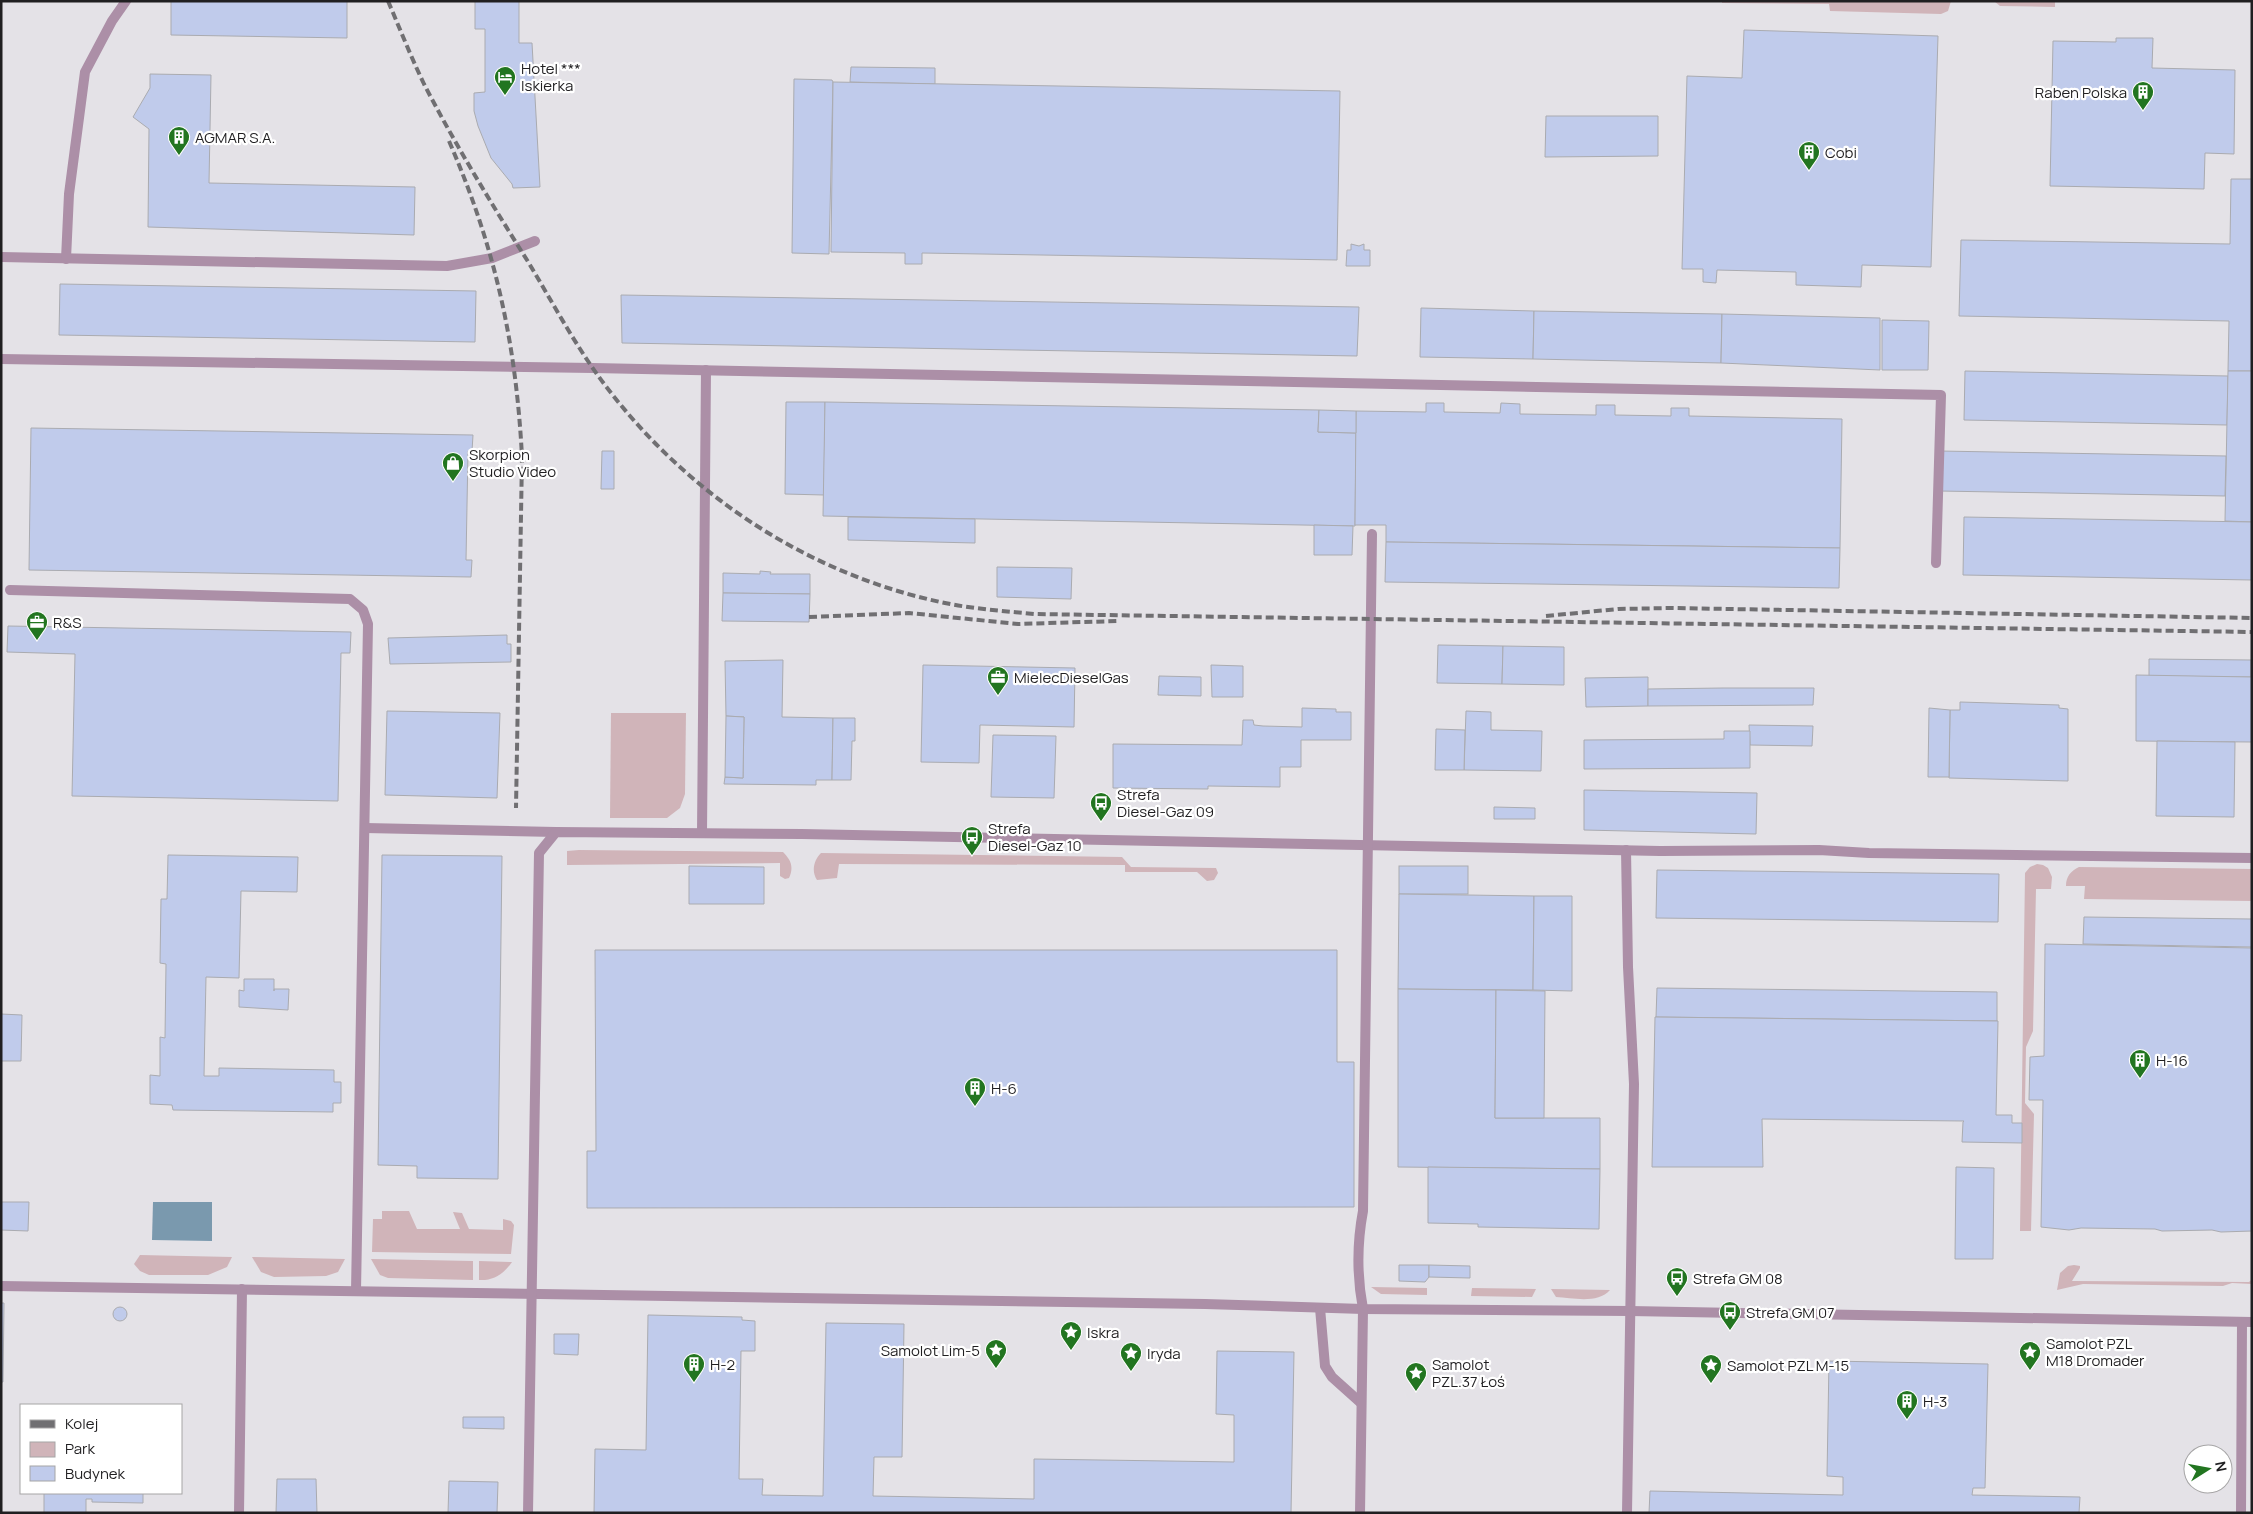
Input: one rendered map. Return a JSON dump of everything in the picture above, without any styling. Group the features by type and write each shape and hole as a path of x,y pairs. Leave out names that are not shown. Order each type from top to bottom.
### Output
{"lane":[{"path":"66,259 69,194 85,72 112,21 126,1"},
{"path":"1,257 447,266 469,264 492,258 535,241"},
{"path":"1,358 1941,395 1936,563"},
{"path":"702,833 706,370"},
{"path":"1360,1513 1363,1309 1358,1283 1360,1229 1363,1211 1372,534"},
{"path":"10,590 350,599 363,610 368,624 356,1291"},
{"path":"364,828 1367,846 1626,850 1819,850 1869,853 2252,858"},
{"path":"528,1513 530,1294 539,853 556,832"},
{"path":"1626,850 1628,967 1634,1084 1627,1513"},
{"path":"1,1286 2247,1322 2241,1513"},
{"path":"239,1513 242,1289"},
{"path":"1320,1308 1325,1366 1332,1377 1361,1403"}],"green space":[{"path":"1722,1 1951,1 1948,11 1941,14 1830,11 1829,4 1722,3"},
{"path":"1994,1 2055,1 2055,7 2000,6"},
{"path":"611,713 686,713 685,794 680,808 667,818 610,818"},
{"path":"567,851 783,852 790,861 791,870 789,878 785,879 780,876 780,863 567,865"},
{"path":"821,853 1122,857 1131,867 1216,868 1218,873 1214,880 1207,881 1197,872 1125,872 1125,865 839,864 837,878 817,880 814,866"},
{"path":"2037,864 2048,868 2052,877 2051,889 2036,889 2033,1031 2026,1047 2025,1103 2034,1114 2031,1231 2020,1231 2025,873 2030,867"},
{"path":"2079,867 2252,869 2252,901 2084,899 2085,886 2066,886 2070,874"},
{"path":"382,1211 409,1211 417,1229 460,1229 453,1212 462,1213 469,1229 503,1230 503,1219 511,1221 514,1225 511,1254 372,1252 373,1219 382,1219"},
{"path":"140,1255 232,1257 227,1267 208,1275 149,1275 140,1271 134,1264"},
{"path":"252,1257 345,1259 338,1272 326,1276 274,1277 261,1272"},
{"path":"371,1259 473,1261 473,1280 388,1278 380,1275"},
{"path":"479,1261 512,1262 498,1276 479,1280"},
{"path":"2068,1266 2080,1266 2080,1268 2072,1281 2249,1282 2252,1279 2252,1284 2232,1283 2223,1286 2083,1284 2057,1290 2060,1273"},
{"path":"1371,1287 1427,1288 1427,1295 1381,1294"},
{"path":"1472,1288 1536,1289 1532,1297 1471,1296"},
{"path":"1551,1289 1610,1290 1599,1297 1585,1299 1556,1297"}],"water":[{"path":"153,1202 212,1202 212,1241 152,1240"}],"building":[{"path":"171,1 347,1 347,38 171,35"},
{"name":"Hotel *** Iskierka","path":"475,1 519,1 519,43 532,43 540,187 513,188 512,184 491,158 478,126 474,111 474,93 485,92 485,29 475,29"},
{"name":"Cobi","path":"1744,30 1938,36 1931,267 1862,265 1861,287 1796,285 1796,272 1717,270 1716,283 1703,282 1703,269 1682,269 1687,76 1742,78"},
{"name":"Raben Polska","path":"2116,38 2153,38 2152,68 2235,70 2234,154 2205,153 2204,189 2050,186 2053,41 2116,42"},
{"path":"851,67 935,68 935,84 850,82"},
{"name":"AGMAR S.A.","path":"150,74 211,75 209,183 415,187 414,235 148,227 149,129 133,117 150,88"},
{"path":"794,79 832,80 833,82 829,254 792,253"},
{"path":"833,82 1340,91 1337,260 922,253 922,264 905,264 905,253 831,252"},
{"path":"1546,116 1658,116 1658,156 1545,157"},
{"path":"2231,179 2252,179 2252,371 2228,371 2229,321 1959,316 1961,240 2230,244"},
{"path":"1351,244 1359,246 1364,244 1364,250 1370,250 1370,266 1346,266 1347,250 1351,250"},
{"path":"60,284 476,291 475,342 59,335"},
{"path":"621,295 1359,307 1357,356 622,343"},
{"path":"1421,308 1534,311 1533,359 1420,357"},
{"path":"1534,311 1722,314 1721,363 1533,359"},
{"path":"1722,314 1880,318 1880,370 1721,363"},
{"path":"1882,320 1929,321 1928,370 1882,370"},
{"path":"1965,371 2228,376 2227,425 1964,420"},
{"path":"2228,371 2252,371 2252,522 2225,521"},
{"path":"786,402 825,402 824,495 785,494"},
{"path":"825,402 1319,410 1318,432 1356,433 1355,526 823,516"},
{"path":"1426,403 1444,403 1444,412 1500,413 1501,403 1520,404 1520,414 1596,415 1596,405 1615,405 1615,415 1671,416 1671,408 1689,408 1689,416 1842,419 1840,548 1386,542 1386,525 1355,525 1356,411 1426,412"},
{"path":"1319,410 1356,411 1356,433 1318,432"},
{"path":"31,428 473,435 472,451 468,451 466,560 472,560 471,577 29,570"},
{"path":"602,451 614,451 614,489 601,489"},
{"path":"1939,451 2226,456 2225,496 1939,491"},
{"path":"848,517 975,519 975,543 848,540"},
{"path":"1964,517 2252,522 2252,580 1963,575"},
{"path":"1314,525 1353,526 1352,555 1314,555"},
{"path":"1386,542 1840,548 1839,588 1385,582"},
{"path":"997,567 1072,568 1071,599 997,597"},
{"path":"760,571 771,572 770,574 810,574 810,594 723,593 723,573 760,574"},
{"path":"723,593 810,594 809,622 722,621"},
{"path":"8,626 351,632 350,653 341,653 338,801 72,796 75,654 7,652"},
{"path":"507,635 507,644 511,644 511,662 390,664 388,638"},
{"path":"1438,645 1503,646 1502,684 1437,683"},
{"path":"1503,646 1564,647 1564,685 1502,684"},
{"path":"2149,659 2251,660 2251,677 2149,676"},
{"path":"783,660 782,717 833,718 832,780 816,780 816,785 724,784 725,777 743,778 744,717 726,716 725,661"},
{"name":"MielecDieselGas","path":"923,665 1075,668 1074,727 980,725 979,763 921,762"},
{"path":"1211,665 1243,666 1243,697 1212,697"},
{"path":"2136,675 2252,677 2252,742 2136,741"},
{"path":"1159,676 1201,677 1201,696 1158,695"},
{"path":"1648,677 1648,706 1586,707 1585,678"},
{"path":"1814,688 1813,705 1648,706 1648,689"},
{"path":"1960,702 2059,705 2059,708 2068,709 2068,781 1949,778 1950,710 1960,710"},
{"path":"1302,708 1336,709 1336,712 1351,712 1351,740 1301,740 1301,767 1280,767 1280,787 1208,786 1208,789 1113,788 1113,744 1242,745 1243,720 1253,720 1254,725 1302,727"},
{"path":"1929,708 1950,710 1949,777 1928,777"},
{"path":"387,711 500,713 497,798 385,795"},
{"path":"1466,711 1491,712 1491,730 1542,731 1541,771 1464,770"},
{"path":"726,716 744,717 743,778 725,777"},
{"path":"833,718 855,718 855,741 852,741 851,780 832,780"},
{"path":"1749,725 1813,726 1812,746 1750,745"},
{"path":"1436,729 1465,730 1464,770 1435,770"},
{"path":"1724,731 1750,731 1750,768 1584,769 1584,740 1724,739"},
{"path":"993,735 1056,736 1054,798 991,797"},
{"path":"2157,741 2235,742 2234,817 2156,816"},
{"path":"1584,790 1757,793 1756,834 1584,830"},
{"path":"1494,807 1535,808 1535,819 1494,819"},
{"path":"168,855 298,857 297,892 241,891 239,978 206,977 204,1076 219,1076 219,1068 334,1070 334,1082 341,1082 341,1103 333,1103 333,1112 173,1110 172,1105 150,1104 150,1075 160,1076 160,1037 165,1038 166,964 160,963 161,899 167,899"},
{"path":"382,855 502,856 498,1179 417,1178 417,1166 378,1165"},
{"path":"689,866 764,867 764,904 689,904"},
{"path":"1399,866 1468,866 1468,894 1399,894"},
{"path":"1657,870 1999,874 1998,922 1656,918"},
{"path":"1399,894 1534,896 1533,990 1398,989"},
{"path":"1534,896 1572,896 1572,991 1533,990"},
{"path":"2084,917 2252,919 2252,947 2083,944"},
{"name":"H-16","path":"2045,944 2252,948 2252,1231 2162,1231 2155,1229 2081,1228 2069,1230 2041,1227 2043,1100 2029,1100 2030,1057 2044,1056"},
{"name":"H-6","path":"595,950 1337,950 1337,1062 1354,1062 1354,1207 587,1208 587,1151 596,1151"},
{"path":"244,979 274,979 274,989 289,989 288,1010 239,1007 239,990 244,991"},
{"path":"1657,988 1997,992 1997,1021 1656,1017"},
{"path":"1398,989 1496,990 1495,1118 1600,1118 1600,1169 1398,1167"},
{"path":"1496,990 1545,991 1544,1118 1495,1118"},
{"path":"1,1014 22,1015 21,1061 1,1061"},
{"path":"1655,1017 1998,1021 1996,1115 2012,1115 2012,1123 2022,1123 2022,1143 1962,1142 1964,1121 1762,1119 1763,1167 1652,1167"},
{"path":"1428,1167 1600,1169 1599,1229 1478,1227 1478,1224 1428,1223"},
{"path":"1956,1167 1994,1168 1993,1259 1955,1259"},
{"path":"1,1202 29,1202 28,1231 1,1230"},
{"path":"1399,1265 1429,1265 1429,1277 1425,1282 1399,1281"},
{"path":"1429,1265 1470,1266 1470,1278 1429,1277"},
{"path":"1,1303 4,1303 3,1382 1,1382"},
{"path":"120,1307 125,1309 127,1314 125,1319 120,1321 115,1319 113,1314 115,1309"},
{"name":"H-2","path":"648,1315 742,1317 742,1320 755,1321 755,1351 741,1351 739,1479 763,1479 762,1495 823,1496 826,1323 904,1324 902,1457 874,1457 873,1496 1034,1499 1034,1459 1234,1462 1234,1415 1216,1414 1217,1351 1294,1352 1291,1513 594,1513 595,1449 646,1450"},
{"path":"554,1334 579,1334 578,1355 554,1354"},
{"name":"H-3","path":"1829,1361 1988,1364 1985,1488 1973,1488 1972,1495 2080,1497 2079,1513 1649,1513 1650,1491 1843,1495 1843,1477 1827,1476"},
{"path":"463,1417 504,1417 504,1429 463,1428"},
{"path":"277,1479 316,1479 317,1513 276,1513"},
{"path":"449,1481 498,1482 497,1513 448,1513"},
{"path":"44,1494 143,1494 143,1503 92,1502 92,1499 86,1499 86,1513 44,1513"}],"railway":[{"path":"388,1 424,84 474,173 586,358 608,389 641,428 677,464 716,497 757,526 801,551 847,573 895,590 956,605 1034,614 2252,632"},
{"path":"449,141 465,180 491,257 501,296 515,374 522,457 516,808"},
{"path":"1546,616 1618,609 1672,608 2252,618"},
{"path":"809,617 909,613 1018,624 1117,621"}],"place":[{"name":"Hotel *** Iskierka","path":"505,96"},
{"name":"Raben Polska","path":"2143,111"},
{"name":"AGMAR S.A.","path":"179,156"},
{"name":"Cobi","path":"1809,171"},
{"name":"Skorpion Studio Video","path":"453,482"},
{"name":"R&S","path":"37,641"},
{"name":"MielecDieselGas","path":"998,696"},
{"name":"Strefa Diesel-Gaz 09","path":"1101,822"},
{"name":"Strefa Diesel-Gaz 10","path":"972,856"},
{"name":"H-16","path":"2140,1079"},
{"name":"H-6","path":"975,1107"},
{"name":"Strefa GM 08","path":"1677,1297"},
{"name":"Strefa GM 07","path":"1730,1331"},
{"name":"Iskra","path":"1071,1351"},
{"name":"Samolot Lim-5","path":"996,1369"},
{"name":"Samolot PZL M18 Dromader","path":"2030,1371"},
{"name":"Iryda","path":"1131,1372"},
{"name":"H-2","path":"694,1383"},
{"name":"Samolot PZL M-15","path":"1711,1384"},
{"name":"Samolot PZL.37 Łoś","path":"1416,1392"},
{"name":"H-3","path":"1907,1420"}]}
